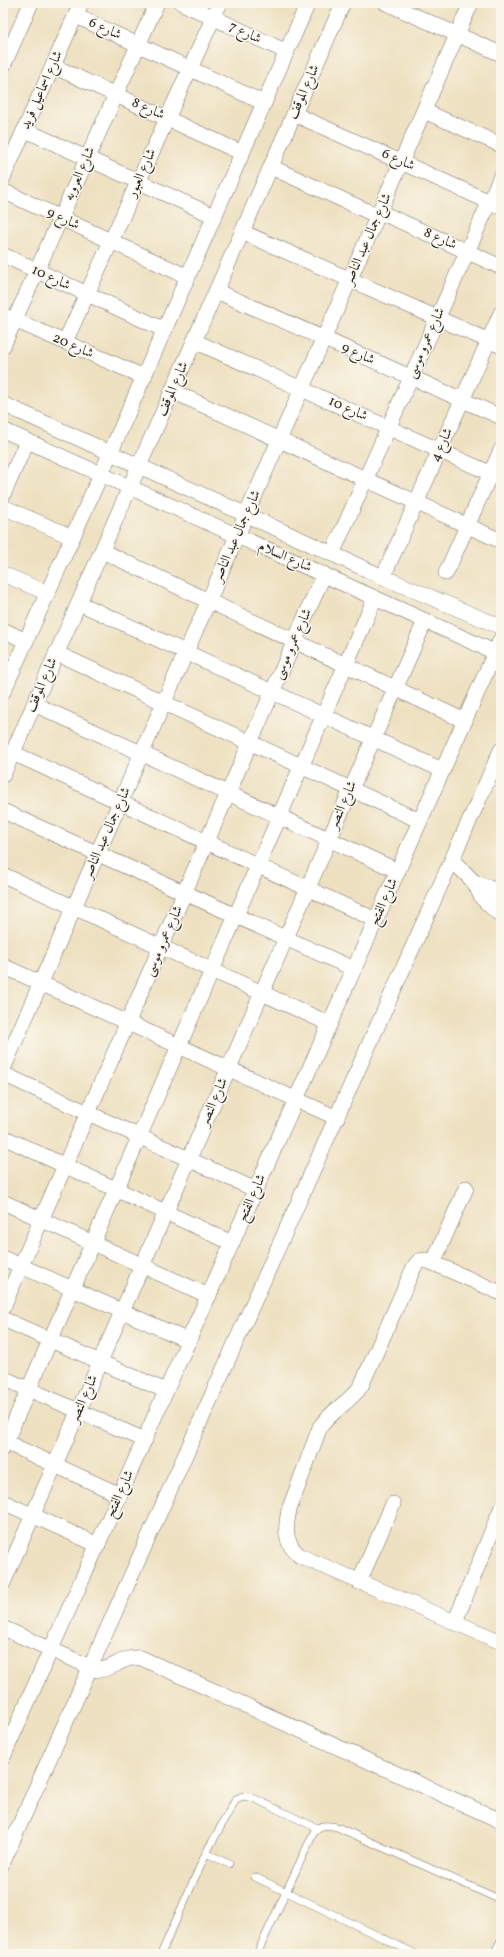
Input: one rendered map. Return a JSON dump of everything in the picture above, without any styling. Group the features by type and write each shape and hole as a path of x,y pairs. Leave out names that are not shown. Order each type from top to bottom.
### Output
{"street":[{"path":"3,66 6,50 31,3"},
{"name":"شارع العروبه","path":"3,346 9,317 37,271 157,3"},
{"name":"شارع 7","path":"182,3 287,52"},
{"name":"شارع العبور","path":"65,342 220,3"},
{"path":"3,692 165,330 308,3"},
{"name":"شارع الموقف","path":"3,775 342,3"},
{"path":"386,3 501,54"},
{"name":"شارع جمال عبد الناصر","path":"3,1069 472,3"},
{"name":"شارع 6","path":"79,9 138,45 264,103"},
{"name":"شارع اسماعيل فريد","path":"3,178 79,9"},
{"name":"شارع 8","path":"53,66 242,152"},
{"path":"424,111 501,145"},
{"name":"شارع 6","path":"294,114 495,204"},
{"path":"24,130 214,216"},
{"name":"شارع 8","path":"271,167 501,266"},
{"name":"شارع عمرو موسى","path":"332,554 467,251 495,204 501,176"},
{"name":"شارع 9","path":"3,191 188,277"},
{"path":"242,232 495,344"},
{"name":"شارع 10","path":"3,255 165,330"},
{"name":"شارع 9","path":"216,291 501,417"},
{"name":"شارع 4","path":"383,577 462,400 495,344 501,313"},
{"name":"شارع 20","path":"9,317 144,377"},
{"name":"شارع 10","path":"194,341 496,476"},
{"path":"172,391 501,541"},
{"name":"شارع السلام","path":"3,404 383,577 501,627"},
{"name":"شارع السلام","path":"3,430 238,535 425,621 499,649"},
{"path":"3,495 27,441"},
{"path":"446,573 467,526 496,476 501,450"},
{"path":"3,507 72,537"},
{"path":"102,551 465,721"},
{"path":"3,574 47,593"},
{"name":"شارع عمرو موسى","path":"3,1308 324,574"},
{"path":"120,1495 55,1465 4,1444 375,598"},
{"path":"79,603 442,770"},
{"name":"شارع النصر","path":"3,1583 372,738 425,621"},
{"path":"3,630 26,641"},
{"name":"شارع الفتح","path":"3,1757 442,770 499,649"},
{"path":"56,653 420,821"},
{"path":"34,704 398,871"},
{"path":"3,1862 452,860 497,770 501,750"},
{"path":"13,753 376,920"},
{"path":"3,812 354,969"},
{"path":"452,860 474,882 482,898 501,916"},
{"path":"3,875 330,1024"},
{"path":"474,882 492,889 501,897"},
{"path":"3,966 337,1118"},
{"path":"3,1074 256,1190"},
{"path":"3,1137 232,1243"},
{"path":"433,1263 466,1188"},
{"path":"3,1202 209,1296"},
{"path":"3,1258 189,1341"},
{"path":"501,1293 426,1260 419,1261 414,1267 361,1386 356,1393 324,1420 320,1427 289,1510 286,1524 287,1538 292,1549 300,1556 501,1642"},
{"path":"3,1319 166,1391"},
{"path":"3,1378 144,1440"},
{"path":"3,1502 98,1545"},
{"path":"359,1582 393,1504"},
{"path":"455,1622 501,1509"},
{"path":"3,1628 91,1668 103,1670 123,1660 141,1658 500,1818"}],"lane":[{"path":"161,1954 206,1853 229,1809 236,1799 243,1796 253,1798 317,1828"},
{"path":"257,1954 317,1828 325,1825 337,1827 501,1900"},
{"path":"206,1853 228,1864"},
{"path":"255,1877 416,1954"},
{"path":"494,1954 501,1940"}]}
